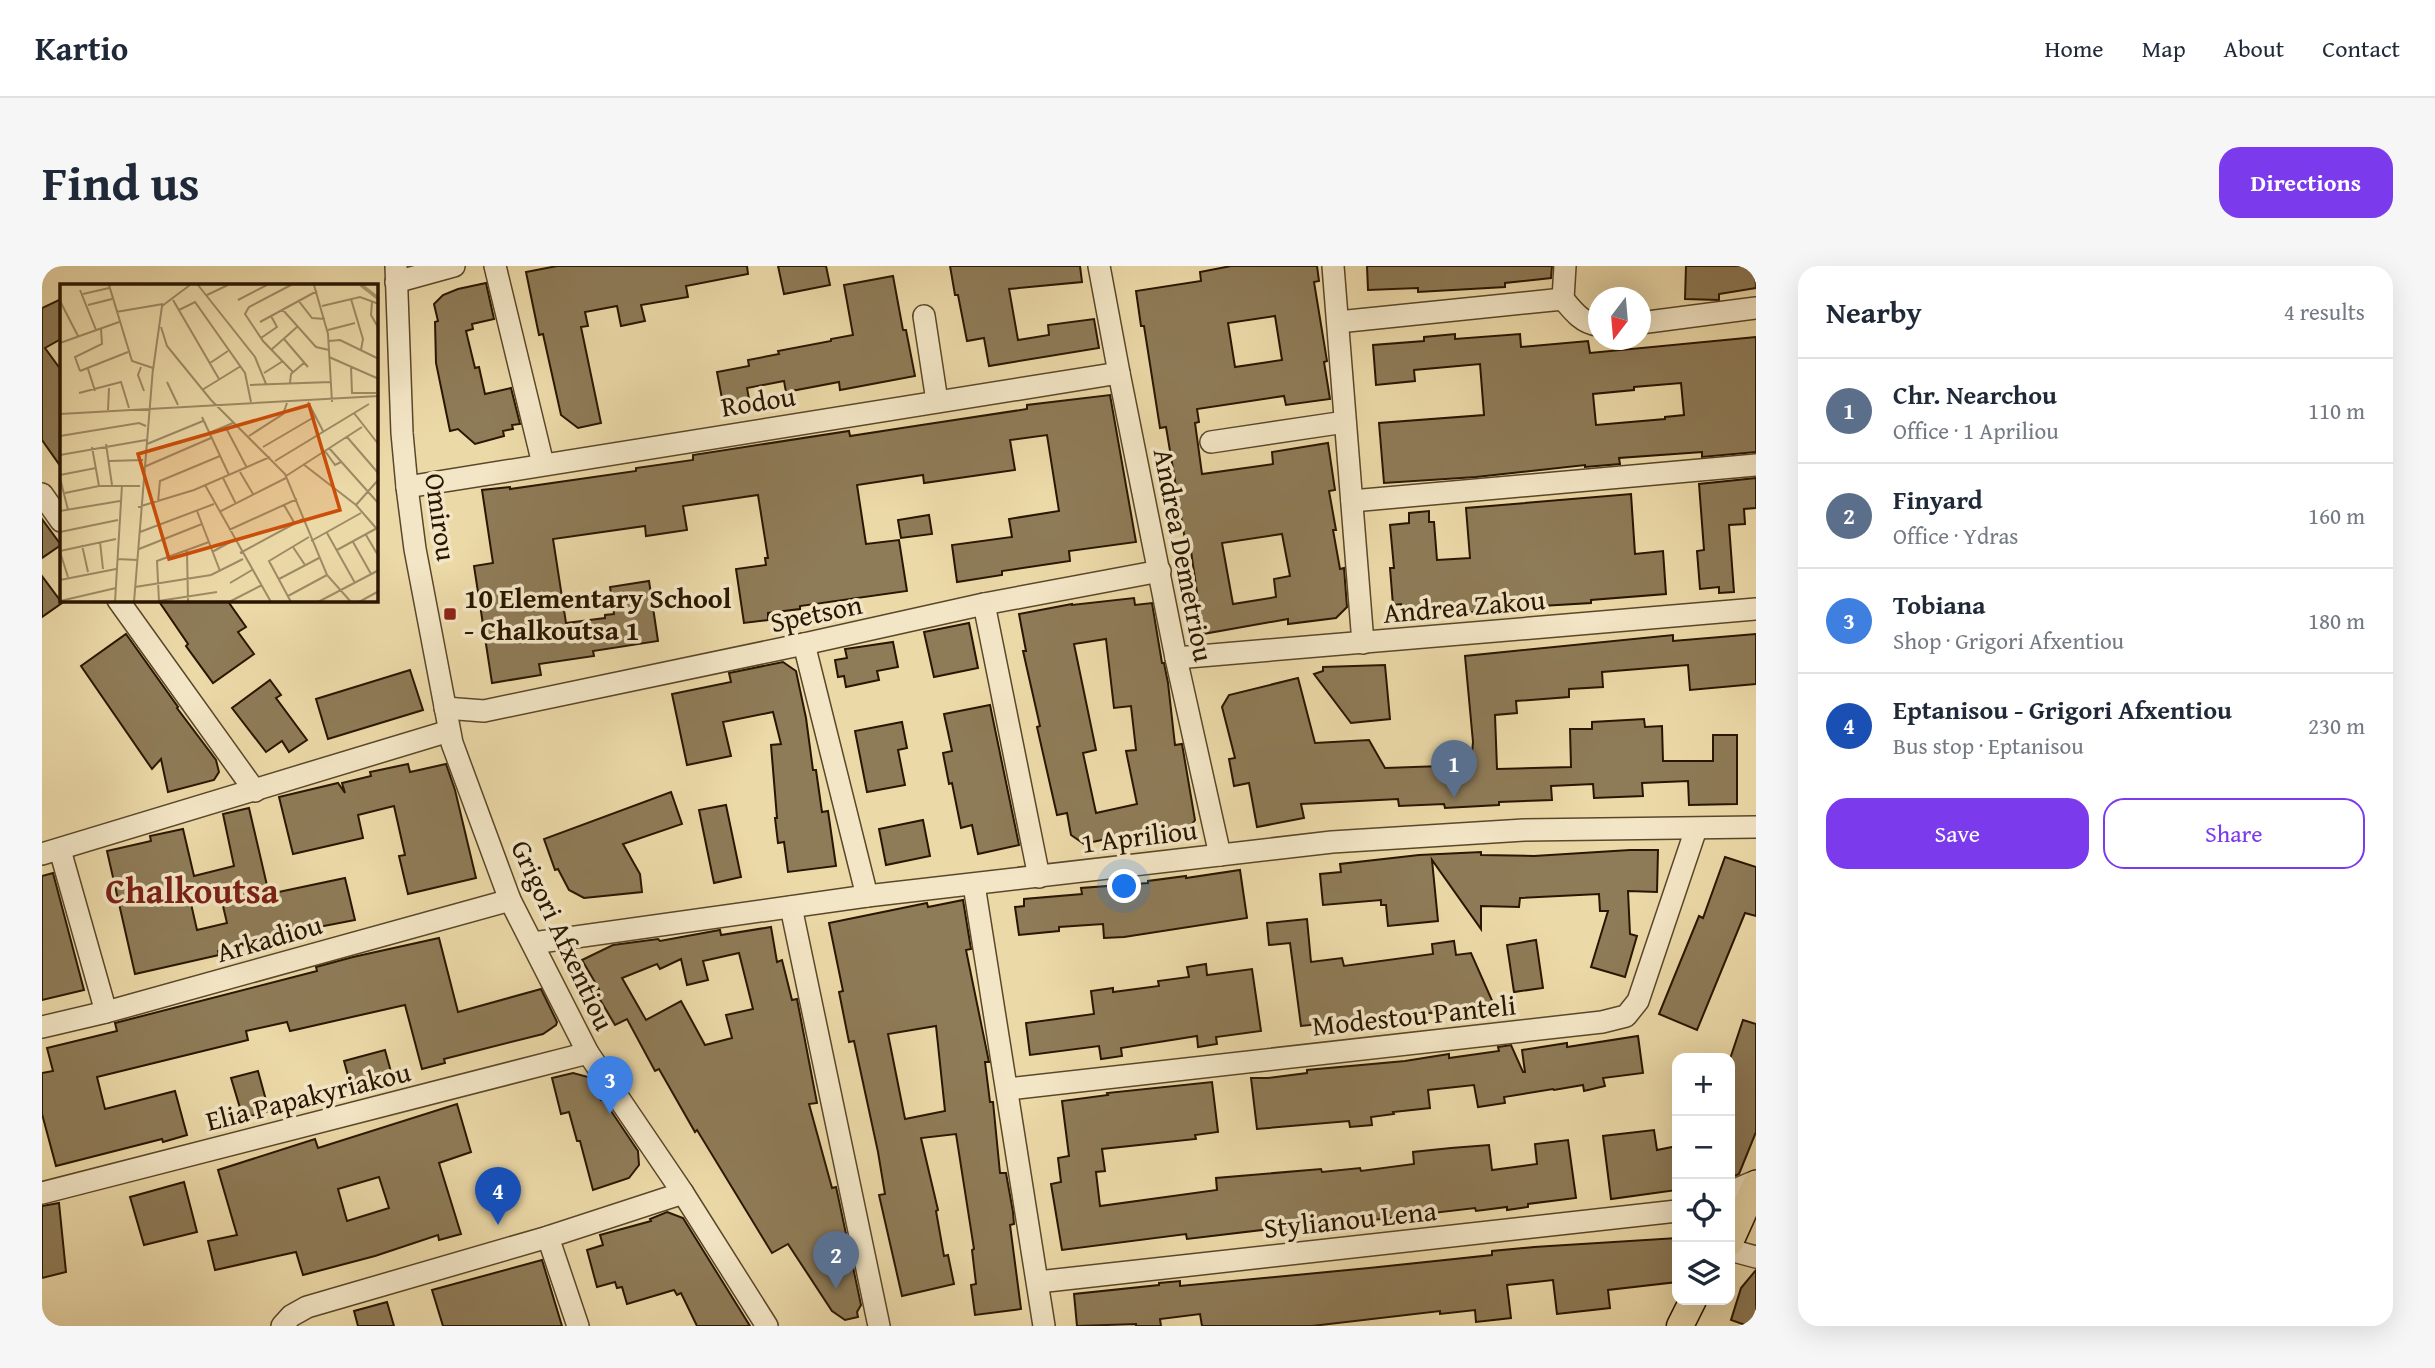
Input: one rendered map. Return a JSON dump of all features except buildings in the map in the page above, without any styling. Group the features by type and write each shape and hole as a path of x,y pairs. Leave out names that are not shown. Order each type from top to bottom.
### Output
{"main road":[{"path":"1735,1230 1756,1182"}],"street":[{"path":"396,274 454,266"},
{"path":"495,266 543,464"},
{"name":"Andrea Demetriou","path":"1101,266 1119,373 1176,658 1220,855"},
{"path":"1333,266 1363,643"},
{"path":"1565,266 1563,299 1578,317 1588,323"},
{"name":"Omirou","path":"396,274 402,433 407,487 415,549 450,737"},
{"path":"1338,322 1563,299"},
{"path":"1651,322 1756,308"},
{"path":"924,316 937,401"},
{"name":"Rodou","path":"407,487 1119,373"},
{"path":"1211,442 1345,422"},
{"path":"1352,501 1756,465"},
{"path":"42,494 60,520"},
{"name":"Spetson","path":"445,708 484,711 984,604 1160,571"},
{"path":"119,602 255,791"},
{"path":"984,604 1040,877"},
{"name":"Andrea Zakou","path":"1176,658 1756,609"},
{"path":"804,644 867,896"},
{"path":"106,1012 51,852 255,791 450,737 484,711"},
{"name":"Grigori Afxentiou","path":"450,737 510,900 588,1053 683,1193 767,1326"},
{"name":"1 Apriliou","path":"533,943 867,896 1332,842 1524,830 1756,827"},
{"name":"Modestou Panteli","path":"1008,1089 1614,1020 1626,1016 1638,1001 1696,829"},
{"path":"974,885 1044,1326"},
{"name":"Arkadiou","path":"42,1027 106,1012 510,900"},
{"path":"791,907 879,1326"},
{"name":"Elia Papakyriakou","path":"42,1193 588,1053"},
{"path":"1735,1190 1756,1182"},
{"path":"282,1326 291,1316 307,1307 548,1237 683,1193"},
{"name":"Stylianou Lena","path":"1038,1282 1672,1214"},
{"path":"548,1237 578,1326"},
{"path":"1735,1251 1756,1257"}],"place":[{"name":"10 Elementary School - Chalkoutsa 1","path":"450,614"},
{"name":"Chr. Nearchou","path":"1454,798"},
{"name":"Tobiana","path":"610,1114"},
{"name":"Eptanisou - Grigori Afxentiou","path":"498,1225"},
{"name":"Finyard","path":"836,1289"}],"district":[{"name":"Chalkoutsa","path":"192,891"}]}
